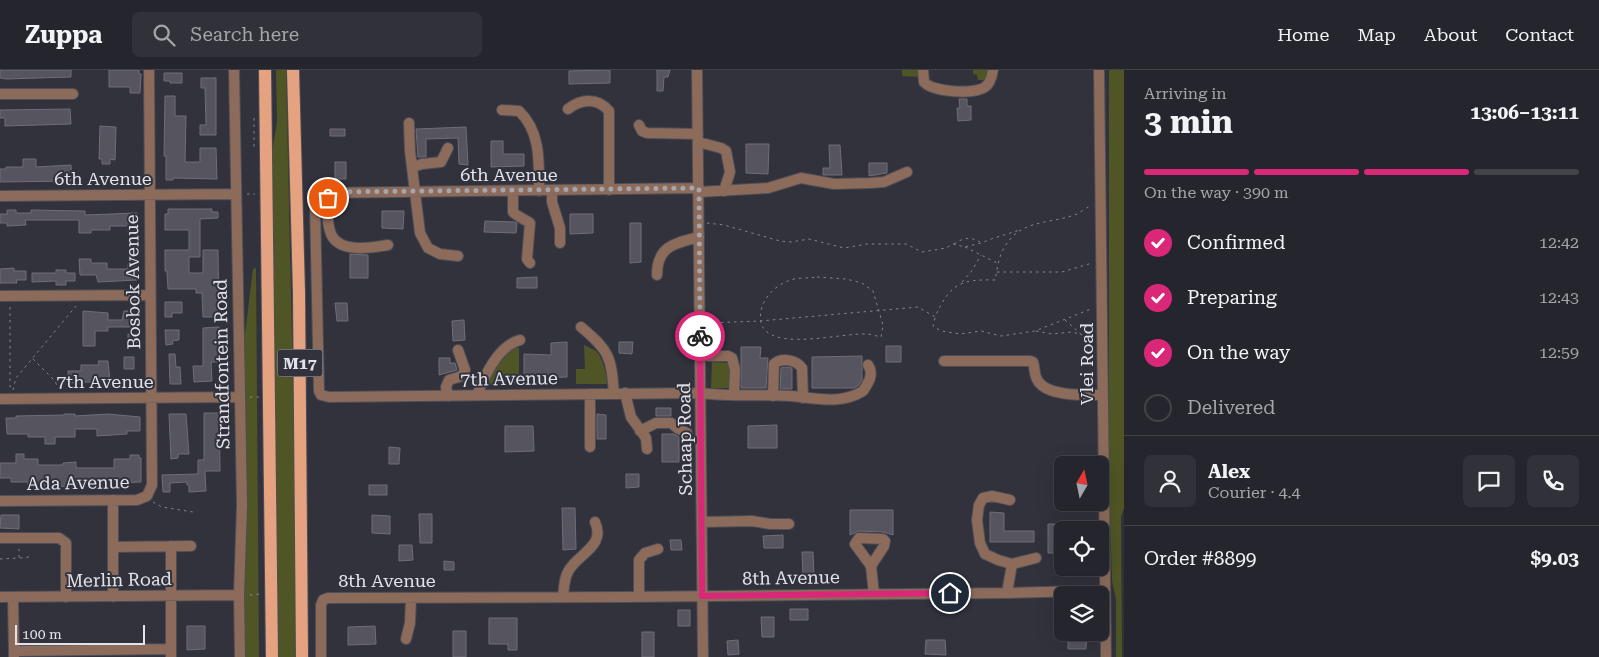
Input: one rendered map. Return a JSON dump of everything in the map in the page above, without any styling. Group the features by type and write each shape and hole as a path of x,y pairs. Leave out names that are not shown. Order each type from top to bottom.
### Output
{"main road":[{"name":"M17","path":"265,70 272,657"},
{"name":"M17","path":"293,70 299,293 302,657"}],"street":[{"name":"Bosbok Avenue","path":"148,70 151,398"},
{"name":"Strandfontein Road","path":"234,70 242,505 239,595 240,657"},
{"name":"Schaap Road","path":"697,70 703,657"},
{"path":"923,70 924,82 929,87 972,92 983,89 988,84 993,70"},
{"name":"Vlei Road","path":"1099,70 1102,198 1105,586"},
{"path":"0,94 73,94"},
{"path":"568,109 577,102 593,102 602,104 609,111 609,190"},
{"path":"502,110 519,111 528,119 538,144 539,191"},
{"path":"409,123 410,151 420,233 423,242 428,248 440,254 458,256"},
{"path":"639,125 642,131 647,133 698,138 726,151 730,172 724,191"},
{"path":"412,167 441,162 448,148"},
{"name":"6th Avenue","path":"324,194 552,190 724,191 768,188 801,178 834,184 871,183 894,178 907,172"},
{"path":"552,190 552,202 560,228 560,243"},
{"path":"513,191 514,212 517,216 530,223 527,259 530,263"},
{"name":"6th Avenue","path":"0,196 236,194"},
{"path":"324,194 330,232 338,243 344,246 372,248 388,245"},
{"name":"7th Avenue","path":"324,194 316,200 315,205 319,391 321,394 329,397 701,393 828,400 844,399 858,395 863,391 871,378 871,370 868,365"},
{"path":"657,275 660,256 667,247 699,237"},
{"path":"5,296 150,295"},
{"path":"581,327 599,342 605,350 612,373 614,394"},
{"path":"477,395 492,364 508,345 520,340"},
{"path":"448,396 446,388 449,380 462,376 465,370 458,350"},
{"path":"700,356 728,356 732,358 734,395"},
{"path":"773,396 774,364 779,361 792,361 802,368 803,398"},
{"path":"944,361 1030,361 1033,362 1038,381 1047,389 1074,394 1103,395"},
{"path":"590,394 590,447"},
{"path":"626,394 631,417 646,438 647,449"},
{"name":"7th Avenue","path":"5,399 240,397"},
{"name":"Ada Avenue","path":"0,501 137,500 146,496 152,485 151,398"},
{"path":"640,431 656,423 671,423 686,433 687,437"},
{"path":"1010,500 992,496 983,498 979,505 977,520 980,544 986,554 992,558 1012,564 1036,558"},
{"path":"113,500 113,597"},
{"path":"702,522 752,521 770,524 789,524"},
{"path":"563,597 565,579 569,568 588,552 597,540 598,527 595,522"},
{"path":"0,538 59,538 63,540 66,543 66,597"},
{"path":"13,597 14,654 171,653 171,546"},
{"path":"114,547 191,546"},
{"path":"639,596 639,560 644,553 658,549"},
{"path":"1007,593 1012,564"},
{"path":"871,566 874,594"},
{"name":"8th Avenue","path":"322,657 321,605 323,600 328,598 702,596 1054,591"},
{"name":"Merlin Road","path":"0,597 239,595"},
{"path":"406,639 411,616 411,598"},
{"name":"Vlei Road","path":"1106,641 1106,657"}],"path":[{"path":"236,194 259,194"},
{"path":"965,247 1022,230 1039,222 1077,214 1102,198"},
{"path":"699,222 724,225 780,241 815,240 844,248 866,244 906,244 922,252 946,248 969,238 981,243"},
{"path":"962,283 973,279 995,280 1002,252 1009,240 1022,230"},
{"path":"953,244 965,247 999,264"},
{"path":"981,255 962,283 944,298 933,326 941,330 960,334 981,331 1001,336 1035,331 1103,304"},
{"path":"997,272 1062,272 1102,260"},
{"path":"817,277 862,282 873,292 879,310 883,325 881,337 865,334 832,338 783,339 773,336 764,330 760,321 762,307 767,296 780,285 794,279 817,277"},
{"path":"5,399 16,378 84,295"},
{"path":"5,296 5,399"},
{"path":"700,323 760,321 918,307 935,317"},
{"path":"1065,320 1082,335"},
{"path":"1035,331 1052,334 1072,332 1103,340"},
{"path":"32,358 55,382 62,398"},
{"path":"146,496 162,506 193,512"},
{"path":"19,538 19,558"},
{"path":"0,558 29,558"},
{"path":"239,595 261,594"}],"green space":[{"path":"276,70 286,70 294,426 296,657 278,657 271,158 277,122"},
{"path":"902,70 921,70 920,77 902,76"},
{"path":"973,70 991,70 986,80 978,80 977,75 973,74"},
{"path":"1109,70 1124,70 1122,657 1116,657 1116,600 1112,581 1109,456"},
{"path":"256,268 259,657 245,657 245,334 253,269"},
{"path":"584,345 596,351 601,358 607,384 576,384 576,369 585,369"},
{"path":"513,347 519,348 519,382 517,384 488,385 490,375"},
{"path":"712,362 729,363 729,388 711,388"}],"building":[{"path":"0,70 71,70 71,77 6,79 0,78"},
{"path":"109,70 139,70 139,74 141,74 140,93 130,93 130,87 109,87"},
{"path":"610,70 610,83 569,84 569,71"},
{"path":"657,70 670,70 668,77 664,77 663,91 657,91"},
{"path":"164,73 182,73 182,83 164,81"},
{"path":"201,78 216,78 216,135 200,135 200,125 206,125 205,88 201,88"},
{"path":"165,96 175,96 175,116 186,116 185,162 200,162 200,148 216,148 217,179 173,178 173,180 166,180 166,156 164,156"},
{"path":"959,99 967,99 967,106 971,106 971,120 958,121 957,108 960,108"},
{"path":"70,109 71,124 5,126 5,118 0,118 0,110"},
{"path":"100,126 116,127 115,160 110,159 110,164 102,164 102,159 99,159"},
{"path":"466,127 468,165 459,164 458,138 426,139 426,157 418,157 416,129"},
{"path":"330,129 345,129 345,136 330,136"},
{"path":"491,141 503,141 503,154 524,154 524,166 491,167"},
{"path":"746,144 769,144 768,174 746,173"},
{"path":"829,145 840,145 842,175 823,175 823,168 830,168"},
{"path":"23,159 36,159 36,167 71,165 72,181 0,182 0,169 23,167"},
{"path":"335,162 346,162 346,179 335,179"},
{"path":"869,163 887,163 887,173 869,176"},
{"path":"168,209 212,209 212,212 218,212 218,218 200,219 200,257 189,257 189,273 203,273 203,250 218,250 219,317 203,317 202,293 196,293 196,289 168,289 167,271 165,271 165,250 189,250 189,230 165,230 165,214 168,214"},
{"path":"7,210 16,210 16,213 31,213 31,210 85,211 85,215 137,213 137,231 128,232 128,226 110,226 110,230 91,230 91,233 79,233 79,220 25,220 26,225 7,226 7,223 0,223 0,214 7,214"},
{"path":"382,211 404,211 403,229 382,228"},
{"path":"570,214 593,214 593,233 570,234"},
{"path":"485,221 517,223 516,233 484,232"},
{"path":"630,223 641,223 641,262 630,263"},
{"path":"350,254 368,255 368,278 350,278"},
{"path":"79,259 91,259 91,263 107,263 107,269 128,269 128,264 137,264 137,280 98,282 96,275 80,275"},
{"path":"14,268 14,271 26,271 26,280 16,280 17,283 0,283 0,269"},
{"path":"56,270 66,270 66,273 75,273 75,281 66,281 66,285 56,285 56,281 32,282 32,273 56,273"},
{"path":"537,277 537,288 517,288 517,278"},
{"path":"165,302 182,302 182,313 172,313 172,317 165,317"},
{"path":"335,303 347,303 348,321 337,321"},
{"path":"83,311 108,313 108,320 122,320 124,311 132,311 132,327 108,327 108,331 95,331 95,346 83,346"},
{"path":"464,320 465,340 453,341 452,321"},
{"path":"219,327 219,362 211,362 212,381 194,382 193,366 203,366 203,328"},
{"path":"165,330 179,330 179,340 172,341 173,344 166,345"},
{"path":"128,334 138,334 138,346 128,347"},
{"path":"567,342 567,377 524,379 524,354 551,355 551,343"},
{"path":"619,342 633,342 632,354 619,353"},
{"path":"886,346 901,346 901,362 886,362"},
{"path":"741,347 761,347 760,358 768,358 766,388 741,388"},
{"path":"169,354 175,354 176,367 180,367 181,384 170,384"},
{"path":"862,356 862,380 858,386 854,388 812,388 812,357"},
{"path":"124,357 134,357 134,369 124,369"},
{"path":"439,358 450,358 450,363 455,363 457,370 439,375"},
{"path":"98,361 108,361 110,381 68,383 68,371 81,371 81,365 99,365"},
{"path":"781,368 792,368 792,389 780,389"},
{"path":"656,408 671,408 671,416 656,416"},
{"path":"204,413 219,413 220,471 205,471 206,491 189,492 187,482 170,483 170,492 163,492 162,475 198,474 198,460 204,460"},
{"path":"75,414 75,416 108,414 140,417 140,431 127,431 127,434 97,436 97,429 75,429 75,437 55,437 55,444 45,444 45,437 28,437 28,434 7,434 6,418"},
{"path":"169,414 186,414 189,454 178,454 178,458 171,459"},
{"path":"597,414 606,415 606,439 597,439"},
{"path":"777,425 777,448 748,448 748,426"},
{"path":"505,426 533,426 534,451 505,452"},
{"path":"662,434 674,434 679,437 679,462 662,462"},
{"path":"389,447 400,448 399,464 389,464"},
{"path":"16,454 24,454 24,459 38,459 38,465 63,465 63,463 76,462 76,468 114,468 114,459 130,459 130,455 139,455 139,458 141,458 141,482 109,483 109,487 98,488 98,482 76,482 76,485 60,487 28,487 28,482 11,482 11,478 0,478 0,463 16,463"},
{"path":"626,474 639,474 639,487 626,488"},
{"path":"369,485 387,485 387,495 369,495"},
{"path":"562,508 575,508 576,549 563,550"},
{"path":"850,510 893,510 893,535 883,532 859,531 850,535"},
{"path":"990,512 1004,513 1004,531 1034,531 1034,542 990,542"},
{"path":"419,514 432,514 432,543 420,543"},
{"path":"1,515 19,515 19,529 0,528"},
{"path":"372,515 390,516 390,534 372,533"},
{"path":"1048,524 1054,524 1054,553 1048,553"},
{"path":"783,535 783,548 764,548 763,536"},
{"path":"670,540 681,540 682,550 671,550"},
{"path":"399,545 412,545 413,560 399,561"},
{"path":"802,552 813,552 814,577 803,577"},
{"path":"444,561 454,562 454,570 444,570"},
{"path":"790,609 808,609 808,620 790,620"},
{"path":"678,610 690,610 690,626 678,626"},
{"path":"761,617 774,617 774,637 762,637"},
{"path":"489,618 517,618 517,650 508,650 508,644 489,644"},
{"path":"187,626 205,626 205,649 187,650"},
{"path":"375,626 376,644 348,645 348,627"},
{"path":"453,631 466,631 466,657 453,657"},
{"path":"642,632 654,632 654,657 642,657"},
{"path":"738,640 739,654 728,655 727,641"},
{"path":"926,640 945,640 946,655 925,654"},
{"path":"1068,641 1086,641 1086,649 1068,649"}],"way so far":[{"path":"328,198 329,192 672,190 699,188 700,336"}],"route":[{"path":"700,336 702,596 950,593"}]}
